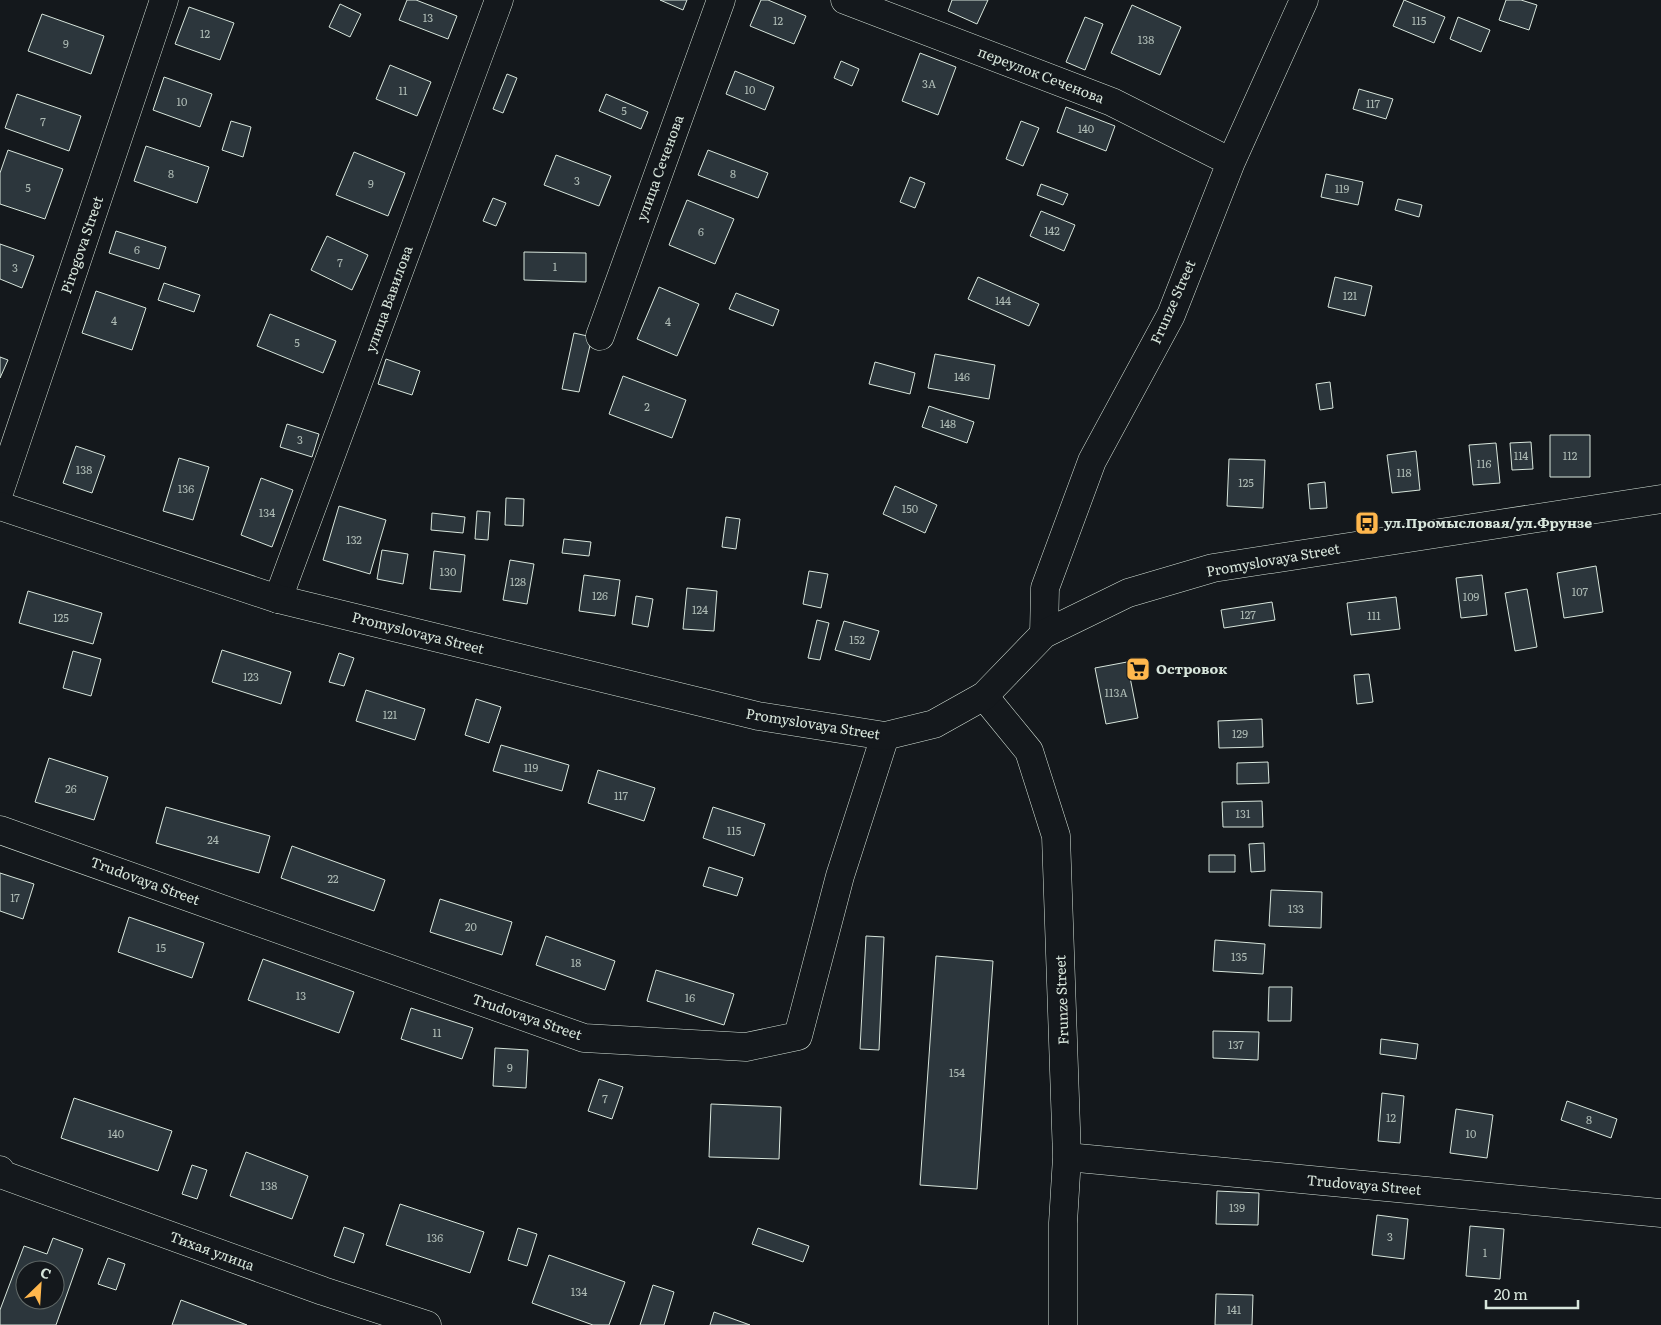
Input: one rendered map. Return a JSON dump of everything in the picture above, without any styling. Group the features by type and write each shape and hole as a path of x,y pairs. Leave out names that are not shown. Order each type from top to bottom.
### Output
{"street":[{"name":"Pirogova Street","path":"0,490 164,0"},
{"name":"улица Вавилова","path":"278,599 499,0"},
{"name":"улица Сеченова","path":"600,336 721,0"},
{"name":"переулок Сеченова","path":"845,0 1112,102 1231,162"},
{"name":"Frunze Street","path":"1044,634 1046,588 1092,461 1171,315 1231,162 1304,0"},
{"name":"Promyslovaya Street","path":"0,506 278,599 758,716 885,736 934,724 984,696 1044,634 1128,593 1213,568 1661,499"},
{"name":"Frunze Street","path":"984,696 1029,751 1056,836 1067,1156 1063,1222 1063,1325"},
{"name":"Trudovaya Street","path":"0,830 584,1038 746,1048 798,1036 840,876 885,736"},
{"name":"Trudovaya Street","path":"1067,1156 1661,1213"},
{"name":"Тихая улица","path":"1,1176 323,1291 427,1325"}],"building":[{"path":"407,0 416,0 457,16 448,39 399,20"},
{"path":"660,0 687,0 683,10"},
{"path":"761,0 768,0 806,16 794,44 750,26"},
{"path":"952,0 988,0 977,24 948,11"},
{"path":"1404,0 1445,17 1434,43 1393,26"},
{"path":"1506,0 1521,0 1537,5 1529,30 1499,20"},
{"path":"340,4 361,14 350,37 329,27"},
{"path":"1132,5 1181,27 1160,75 1111,53"},
{"path":"189,7 234,23 220,60 175,44"},
{"path":"42,14 104,36 91,74 28,51"},
{"path":"1085,17 1103,24 1085,70 1066,62"},
{"path":"1458,17 1490,30 1481,52 1450,39"},
{"path":"920,53 956,67 938,115 902,101"},
{"path":"841,61 859,69 852,86 834,78"},
{"path":"390,65 431,82 417,116 376,99"},
{"path":"735,71 774,87 765,110 726,94"},
{"path":"507,74 517,78 503,113 493,109"},
{"path":"164,77 212,94 200,127 153,110"},
{"path":"1359,89 1393,99 1386,119 1353,109"},
{"path":"17,94 81,116 69,151 5,128"},
{"path":"606,94 648,112 641,129 599,111"},
{"path":"1066,107 1115,126 1106,151 1057,132"},
{"path":"231,121 251,127 243,157 222,150"},
{"path":"1021,121 1039,128 1023,166 1006,159"},
{"path":"146,146 209,167 197,203 134,181"},
{"path":"8,150 63,169 45,219 0,204 0,173"},
{"path":"708,150 768,173 758,198 698,175"},
{"path":"354,152 405,173 388,216 336,195"},
{"path":"556,155 611,176 599,206 544,185"},
{"path":"1326,174 1363,182 1358,205 1321,197"},
{"path":"910,177 925,183 915,208 900,202"},
{"path":"1041,184 1068,194 1063,205 1037,195"},
{"path":"493,198 506,203 496,226 483,221"},
{"path":"1398,199 1422,205 1419,217 1395,210"},
{"path":"687,200 734,219 715,264 669,245"},
{"path":"1041,211 1075,225 1064,251 1030,236"},
{"path":"116,231 166,247 159,269 109,253"},
{"path":"327,236 368,255 352,290 311,270"},
{"path":"0,244 34,256 22,288 0,279"},
{"path":"524,252 586,253 586,282 524,280"},
{"path":"978,277 1039,304 1029,326 968,299"},
{"path":"1335,277 1372,286 1365,316 1328,307"},
{"path":"164,283 200,295 194,312 158,300"},
{"path":"659,287 699,304 677,356 637,339"},
{"path":"96,291 146,308 132,350 82,333"},
{"path":"736,293 779,310 773,326 729,309"},
{"path":"270,314 336,341 323,373 257,346"},
{"path":"574,333 592,337 579,392 562,389"},
{"path":"935,354 995,365 989,399 928,388"},
{"path":"0,357 8,360 0,378"},
{"path":"386,359 420,371 412,395 378,384"},
{"path":"875,362 915,373 910,394 869,384"},
{"path":"623,376 686,400 672,438 609,414"},
{"path":"1330,382 1333,408 1320,410 1316,384"},
{"path":"929,406 974,422 967,443 922,427"},
{"path":"287,424 319,434 312,457 280,447"},
{"path":"1550,435 1590,435 1590,477 1550,477"},
{"path":"1531,442 1533,469 1512,470 1510,443"},
{"path":"1496,443 1500,483 1473,485 1469,445"},
{"path":"76,446 105,456 92,493 63,483"},
{"path":"1416,451 1420,490 1392,493 1387,455"},
{"path":"179,458 209,467 193,520 163,511"},
{"path":"1229,459 1265,460 1263,508 1227,506"},
{"path":"261,478 293,490 272,547 241,535"},
{"path":"1325,482 1327,508 1310,509 1308,484"},
{"path":"895,486 937,505 925,533 883,514"},
{"path":"506,498 524,499 523,526 505,525"},
{"path":"339,506 386,520 370,574 323,560"},
{"path":"477,511 490,512 488,540 475,539"},
{"path":"432,513 465,517 463,533 431,530"},
{"path":"726,517 740,519 736,549 722,547"},
{"path":"564,539 591,542 589,556 562,553"},
{"path":"382,550 408,554 403,584 377,579"},
{"path":"434,551 465,555 461,592 430,589"},
{"path":"510,560 534,564 527,604 503,600"},
{"path":"1596,566 1603,612 1564,618 1557,573"},
{"path":"809,571 828,574 821,608 803,604"},
{"path":"584,575 620,580 615,616 579,611"},
{"path":"1482,575 1487,615 1461,618 1456,578"},
{"path":"687,588 717,591 714,631 683,629"},
{"path":"1527,589 1537,647 1515,651 1505,593"},
{"path":"28,591 102,613 93,644 19,623"},
{"path":"636,596 653,599 648,627 632,624"},
{"path":"1396,597 1400,629 1351,635 1347,603"},
{"path":"1272,602 1275,620 1224,628 1221,610"},
{"path":"817,620 829,623 820,660 808,658"},
{"path":"844,621 879,631 870,660 835,650"},
{"path":"222,650 291,672 281,704 212,682"},
{"path":"73,651 101,659 91,696 63,688"},
{"path":"339,653 354,658 344,686 329,682"},
{"path":"1127,662 1138,718 1106,724 1095,668"},
{"path":"1369,674 1373,702 1357,704 1354,675"},
{"path":"366,690 425,709 415,740 356,721"},
{"path":"476,699 501,707 489,743 465,735"},
{"path":"1262,719 1263,747 1219,748 1218,721"},
{"path":"501,745 569,765 562,791 493,771"},
{"path":"49,758 108,777 94,820 35,802"},
{"path":"1268,762 1269,783 1237,784 1237,763"},
{"path":"598,770 655,788 644,821 588,803"},
{"path":"1262,801 1263,827 1223,827 1222,802"},
{"path":"166,807 270,836 259,873 156,843"},
{"path":"713,807 765,824 754,856 703,838"},
{"path":"1264,843 1265,871 1251,872 1249,844"},
{"path":"292,846 385,880 374,911 281,878"},
{"path":"1209,855 1235,855 1235,872 1209,872"},
{"path":"709,867 743,878 737,896 703,886"},
{"path":"0,873 34,884 23,919 0,911"},
{"path":"1271,890 1322,892 1321,928 1269,926"},
{"path":"440,899 512,922 502,955 430,932"},
{"path":"129,917 204,943 192,978 118,952"},
{"path":"546,936 615,961 605,990 536,965"},
{"path":"866,936 884,937 879,1050 860,1049"},
{"path":"1215,940 1265,944 1263,974 1213,971"},
{"path":"936,956 993,961 977,1189 920,1185"},
{"path":"263,959 354,992 339,1033 248,1000"},
{"path":"656,970 734,994 724,1025 647,1001"},
{"path":"1269,987 1292,987 1291,1021 1268,1021"},
{"path":"411,1008 473,1028 462,1059 401,1039"},
{"path":"1213,1031 1259,1032 1258,1060 1213,1058"},
{"path":"1381,1039 1418,1044 1416,1059 1380,1054"},
{"path":"495,1048 528,1050 526,1088 493,1086"},
{"path":"599,1079 623,1087 612,1119 588,1111"},
{"path":"1382,1093 1404,1096 1400,1143 1378,1141"},
{"path":"74,1098 172,1131 158,1171 61,1138"},
{"path":"1567,1101 1617,1119 1611,1138 1561,1120"},
{"path":"711,1104 781,1107 779,1159 709,1157"},
{"path":"1456,1109 1493,1115 1487,1158 1450,1153"},
{"path":"246,1152 308,1176 292,1219 230,1196"},
{"path":"192,1165 207,1170 197,1199 182,1194"},
{"path":"1217,1191 1259,1193 1258,1225 1216,1224"},
{"path":"400,1204 484,1232 470,1273 386,1245"},
{"path":"1377,1215 1408,1219 1404,1259 1372,1255"},
{"path":"1470,1226 1504,1229 1500,1279 1466,1276"},
{"path":"344,1227 364,1234 354,1263 334,1256"},
{"path":"518,1228 537,1234 527,1266 508,1260"},
{"path":"758,1228 809,1246 803,1262 752,1244"},
{"path":"53,1238 83,1249 65,1300 65,1260 19,1260 24,1246 47,1254"},
{"path":"549,1255 625,1282 609,1325 593,1325 532,1303"},
{"path":"108,1258 125,1264 116,1290 98,1284"},
{"path":"15,1270 15,1310 61,1310 56,1325 0,1325 0,1310"},
{"path":"653,1285 674,1292 664,1325 640,1325"},
{"path":"1216,1294 1253,1295 1252,1325 1215,1325"},
{"path":"181,1300 247,1325 172,1325"},
{"path":"714,1312 750,1325 710,1325"}],"place":[{"name":"ул.Промысловая/ул.Фрунзе","path":"1367,523"},
{"name":"Островок","path":"1138,669"}]}
